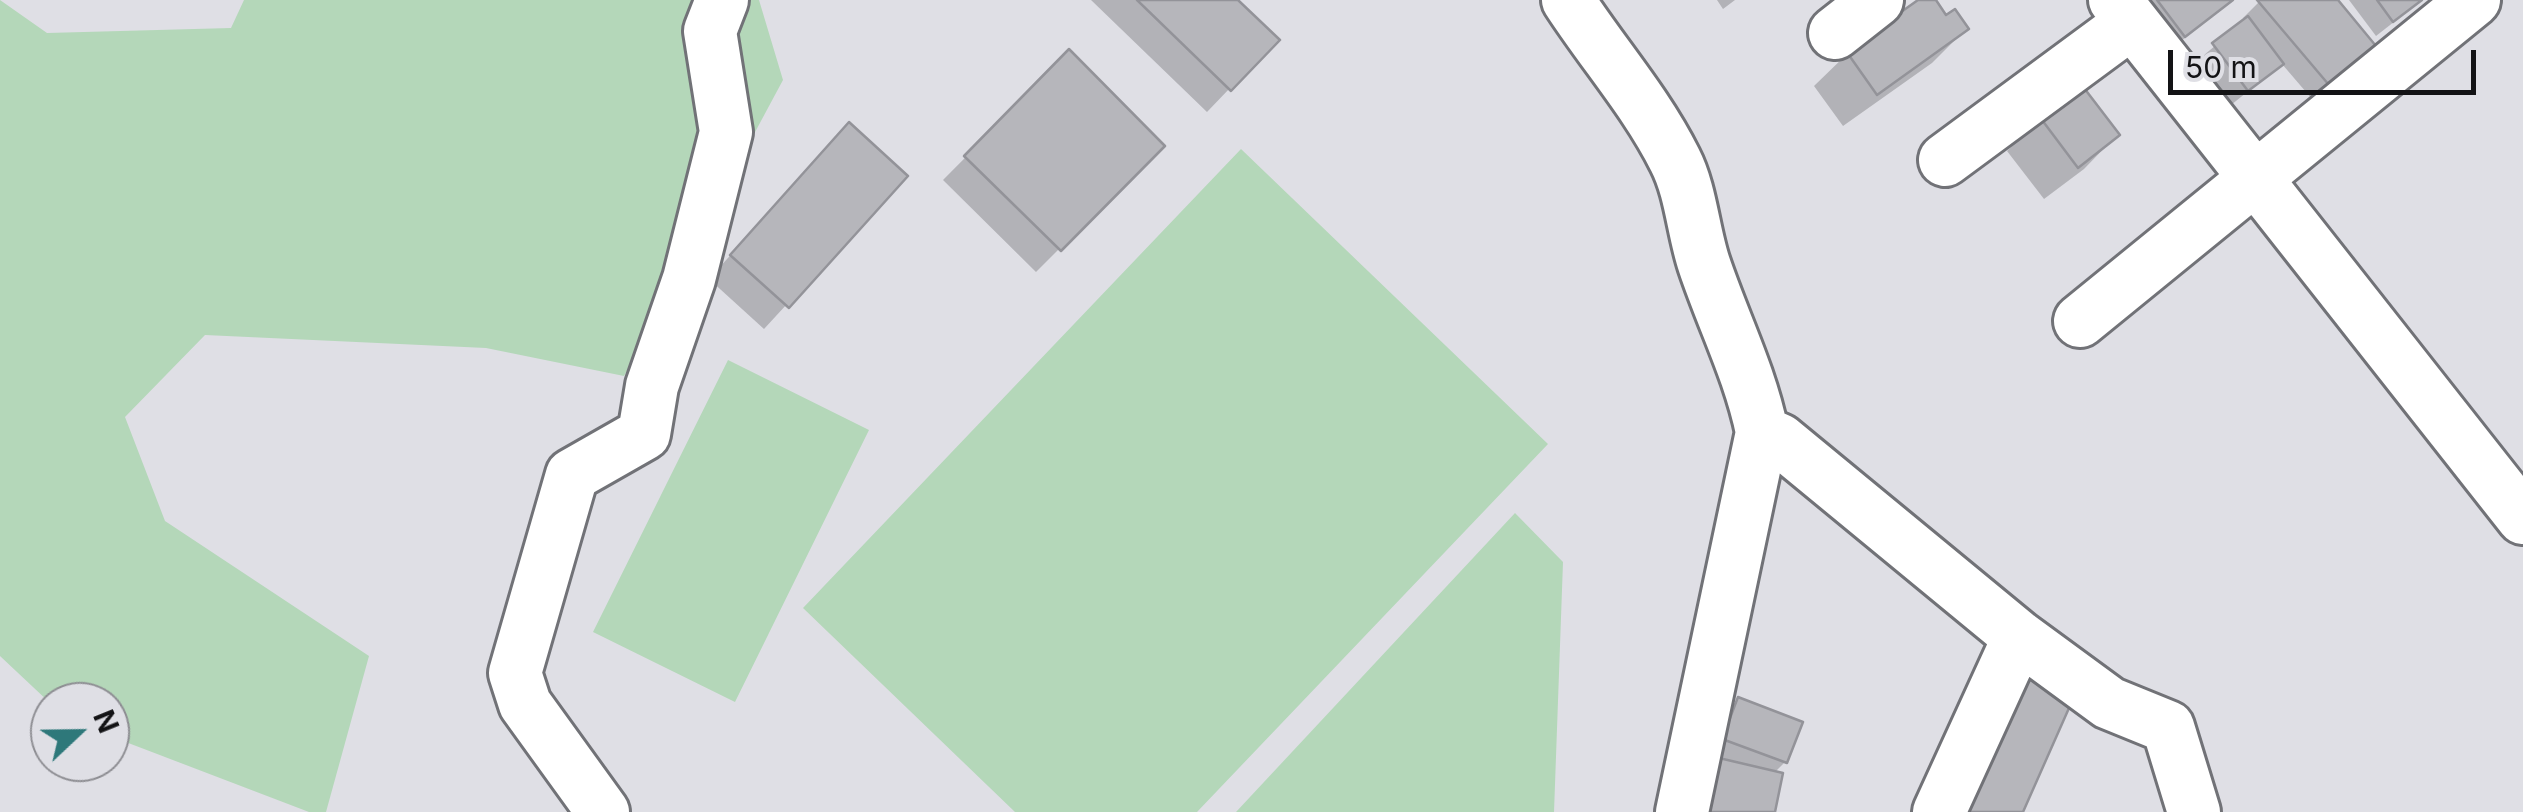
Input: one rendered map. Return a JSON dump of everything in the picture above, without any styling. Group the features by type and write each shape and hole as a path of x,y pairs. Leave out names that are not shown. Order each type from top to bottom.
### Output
{"street":[{"path":"603,812 525,704 515,672 572,475 644,434 652,386 689,279 726,132 710,31 722,0"},
{"path":"1568,0 1646,109 1678,165 1704,264 1750,384 1762,432 1682,812"},
{"path":"1835,33 1877,0"},
{"path":"2080,321 2474,0"},
{"path":"1944,160 2124,11 2523,518"},
{"path":"1762,432 1780,440 2019,637 2110,703 2168,727 2194,812"},
{"path":"1938,812 2019,637"}],"green space":[{"path":"0,0 47,33 231,28 244,0 759,0 783,80 624,376 486,348 205,335 125,417 165,521 369,656 326,812 309,812 130,744 130,682 30,684 0,656"},
{"path":"1241,149 1548,444 1197,812 1015,812 803,608"},
{"path":"728,360 869,430 735,702 593,632"},
{"path":"1515,513 1563,562 1554,812 1236,812"}],"building":[{"path":"1137,0 1238,0 1280,40 1231,91"},
{"path":"1918,0 1936,0 1946,15 1955,9 1969,29 1877,95 1846,51"},
{"path":"2157,0 2233,0 2185,37"},
{"path":"2257,0 2338,0 2376,46 2329,85"},
{"path":"2377,0 2422,0 2393,22"},
{"path":"2248,16 2284,64 2248,91 2212,43"},
{"path":"1069,49 1165,146 1061,251 964,156"},
{"path":"2081,84 2120,135 2078,168 2039,116"},
{"path":"849,122 908,176 789,308 730,255"},
{"path":"2025,677 2073,699 2023,812 1965,812"},
{"path":"1738,697 1803,722 1787,763 1722,739"},
{"path":"1719,758 1783,773 1775,812 1707,812"}]}
